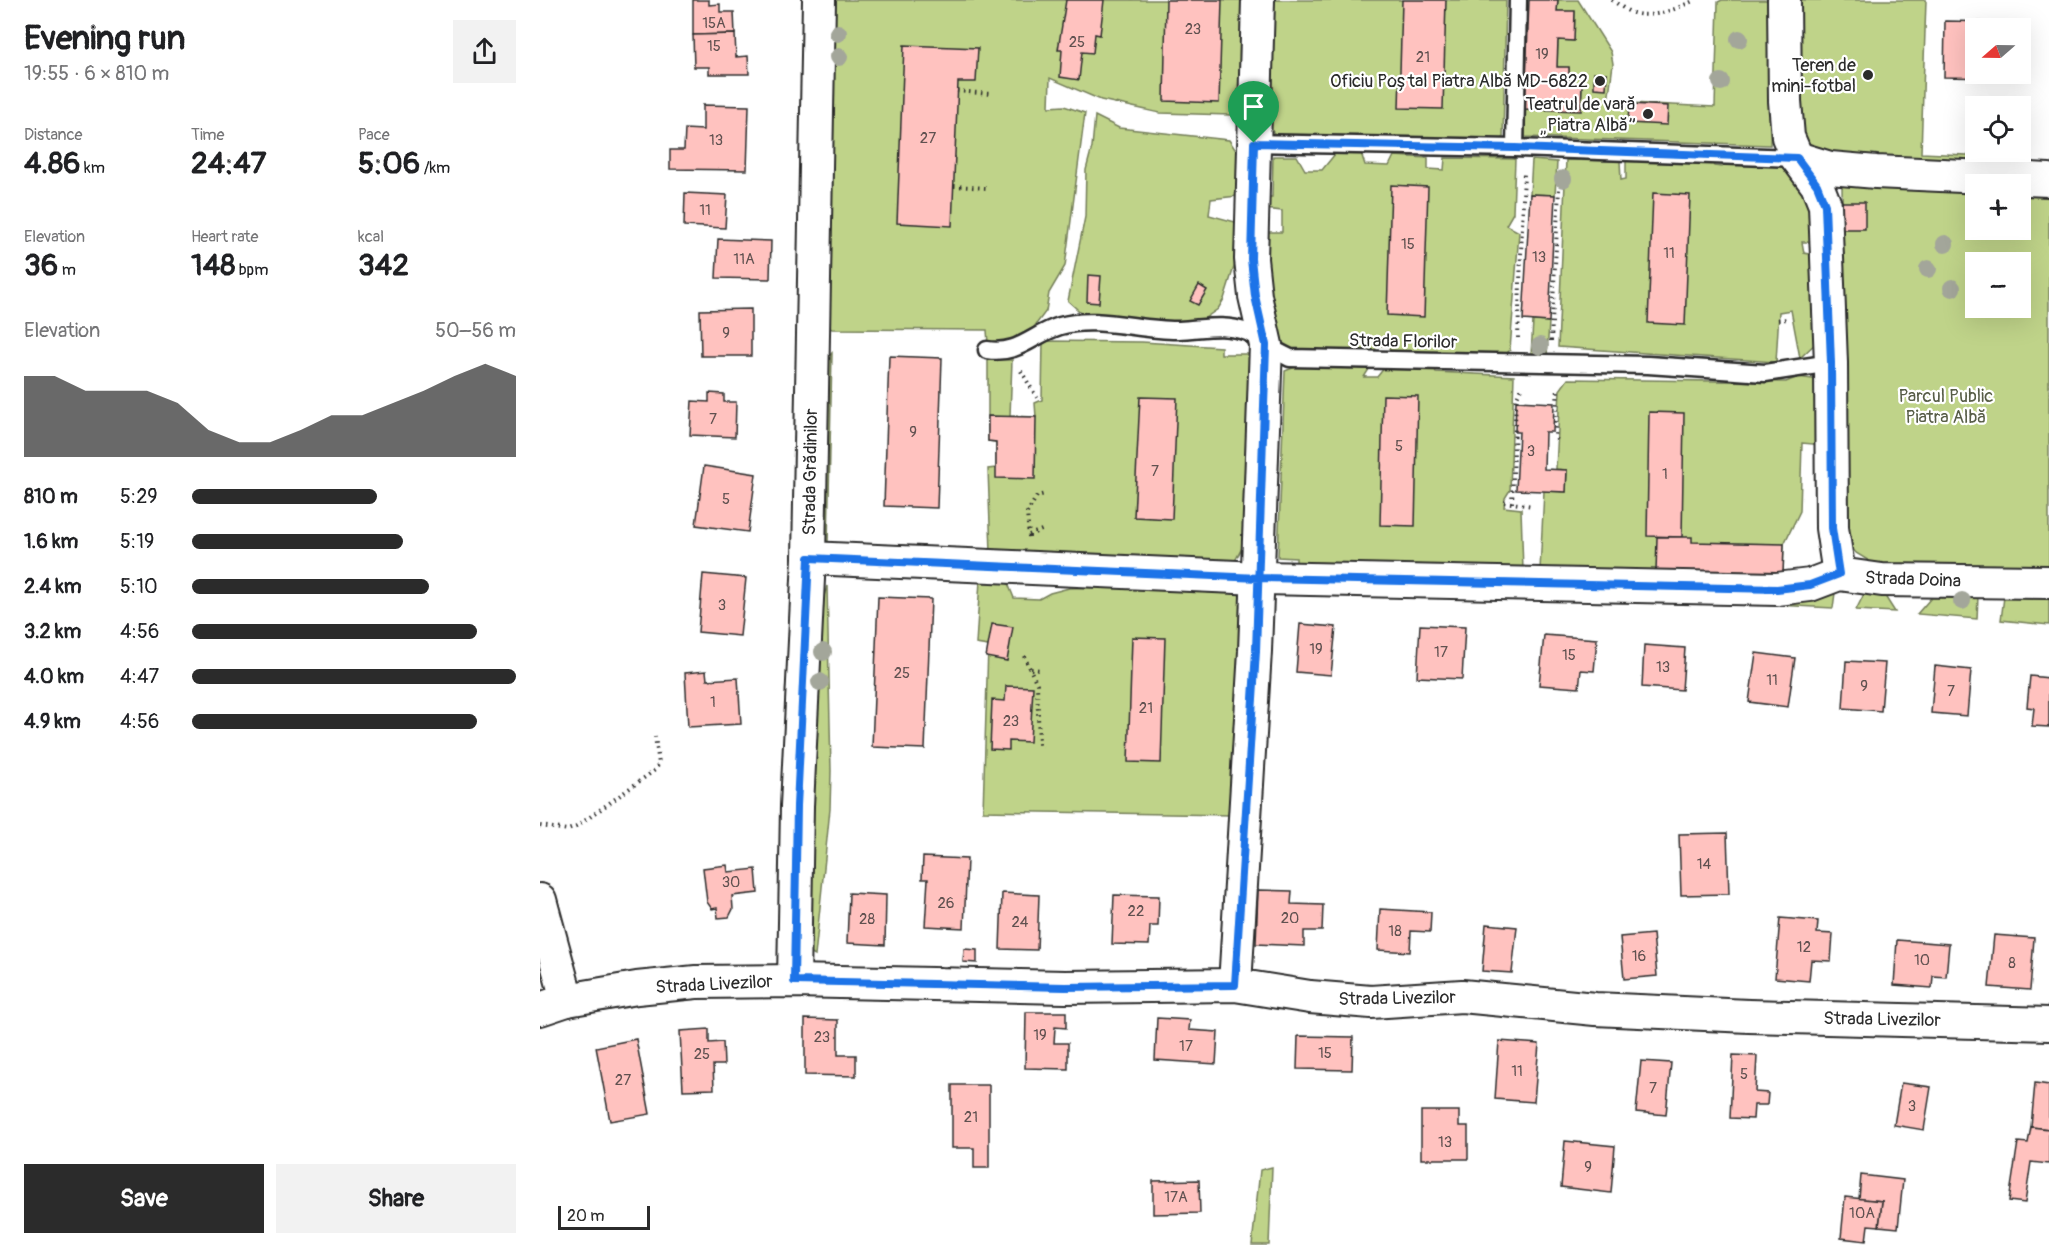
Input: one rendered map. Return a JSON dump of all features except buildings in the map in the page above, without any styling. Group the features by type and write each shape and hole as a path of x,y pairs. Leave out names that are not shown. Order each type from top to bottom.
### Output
{"street":[{"name":"Strada Grădinilor","path":"794,981 797,806 809,558 819,0"},
{"path":"1235,985 1259,578 1266,345 1255,296 1251,259 1258,0"},
{"path":"1784,0 1785,102 1788,137 1797,158 1817,185 1825,205 1831,363 1832,528 1839,574"},
{"path":"1797,158 1830,168 2049,180"},
{"name":"Strada Doina","path":"809,558 1259,578 1777,589 1810,585 1839,574 1882,580 2049,582"},
{"path":"540,900 553,1004"},
{"name":"Strada Livezilor","path":"553,1004 637,988 696,982 794,981 1065,987 1235,985 1310,997 1371,1002 1462,996 1607,1010 2049,1024"}],"lane":[{"path":"1518,0 1520,148"},
{"path":"1254,143 1520,148 1797,158"},
{"name":"Strada Florilor","path":"987,350 995,351 1022,346 1059,326 1082,322 1178,330 1206,326 1228,327 1249,333 1290,358 1648,365 1765,373 1831,363"}],"path":[{"path":"1612,0 1632,13 1657,15 1695,0"},
{"path":"957,91 990,94"},
{"path":"1512,503 1516,399 1525,363 1520,148"},
{"path":"1557,440 1555,437 1554,363 1561,150"},
{"path":"954,186 986,188"},
{"path":"1779,320 1787,319"},
{"path":"1021,371 1038,401"},
{"path":"1030,568 1027,513 1037,496 1045,494"},
{"path":"1504,502 1533,506"},
{"path":"1029,535 1044,529"},
{"path":"1024,656 1037,684 1039,745 1043,747"},
{"path":"1030,669 1041,670"},
{"path":"540,826 568,830 576,827 654,770 658,764 655,737"}],"green space":[{"path":"829,0 1244,0 1241,111 1231,115 1160,113 1101,100 1050,78 1049,107 1064,106 1085,113 1065,266 1049,293 1046,311 1034,327 1024,336 1002,345 988,344 987,330 832,329 826,325"},
{"path":"1270,0 1506,0 1503,140 1276,135 1269,128"},
{"path":"1558,0 1578,0 1611,52 1613,64 1608,102 1715,107 1718,2 1722,0 1775,0 1770,145 1525,137 1525,109 1581,110 1582,84 1569,84 1569,68 1557,67 1558,40 1574,41 1575,12 1557,11"},
{"name":"Teren de mini-fotbal","path":"1792,0 1926,0 1921,153 1965,155 1965,162 1989,162 1989,168 1809,154 1798,139"},
{"path":"1095,116 1119,128 1229,140 1239,155 1237,196 1211,199 1209,215 1239,223 1234,267 1224,299 1218,309 1202,320 1182,322 1086,317 1068,301 1085,217 1086,170 1092,147"},
{"path":"1361,153 1365,165 1389,166 1394,156 1428,158 1428,169 1444,170 1445,158 1515,159 1513,213 1506,225 1519,232 1510,350 1502,358 1392,354 1388,346 1378,346 1372,353 1304,352 1277,344 1264,268 1266,232 1282,232 1282,211 1265,209 1265,197 1272,197 1273,156 1297,156 1305,170 1322,170 1335,154"},
{"path":"1532,160 1557,162 1555,195 1530,194"},
{"path":"1566,160 1620,161 1621,180 1626,179 1626,161 1711,161 1714,166 1722,167 1726,162 1791,165 1808,187 1819,242 1802,242 1804,253 1820,256 1821,338 1800,358 1791,310 1779,312 1776,362 1558,347"},
{"name":"Parcul Public Piatra Albă","path":"1842,184 1965,187 1965,240 2031,240 2031,189 2049,189 2049,573 1884,570 1856,553 1843,536 1845,500"},
{"path":"1533,321 1549,322 1547,356 1531,355"},
{"path":"1043,341 1142,342 1221,347 1221,354 1253,354 1242,548 1232,566 1169,563 1169,558 1160,557 1159,560 991,552 988,469 996,468 996,442 988,441 988,360 1012,360 1010,416 1036,417 1035,403 1042,400"},
{"path":"832,353 828,545 816,539 818,368"},
{"path":"1371,366 1364,377 1377,377 1385,367 1433,367 1436,372 1514,376 1510,490 1505,498 1504,507 1521,509 1523,571 1296,564 1296,558 1278,557 1285,371 1295,367"},
{"path":"1798,377 1820,380 1824,445 1802,443 1800,511 1784,544 1783,574 1540,570 1544,491 1566,492 1567,470 1556,469 1560,390 1568,379 1786,382"},
{"path":"980,580 1007,581 1014,598 1039,599 1050,593 1069,588 1114,587 1223,591 1241,595 1232,815 983,811 988,646 976,644"},
{"path":"827,586 830,809 815,956 808,952 819,613"},
{"path":"1865,592 1883,593 1895,612 1856,610"},
{"path":"1835,593 1833,608 1776,605"},
{"path":"1978,596 1977,619 1917,614 1931,598"},
{"path":"2049,596 2049,625 2001,620 2004,597"},
{"path":"1272,1167 1269,1245 1252,1245 1260,1170"}],"place":[{"name":"Teren de mini-fotbal","path":"1868,75"},
{"name":"Oficiu Poștal Piatra Albă MD-6822","path":"1600,81"},
{"name":"Teatrul de vară „Piatra Albă”","path":"1648,114"}],"route":[{"path":"1254,143 1251,259 1255,296 1266,345 1259,578 1256,651 1235,985 1065,987 794,981 797,806 809,558 1259,578 1777,589 1810,585 1839,574 1832,528 1831,363 1825,205 1817,185 1797,158 1515,148 1254,143"}]}
